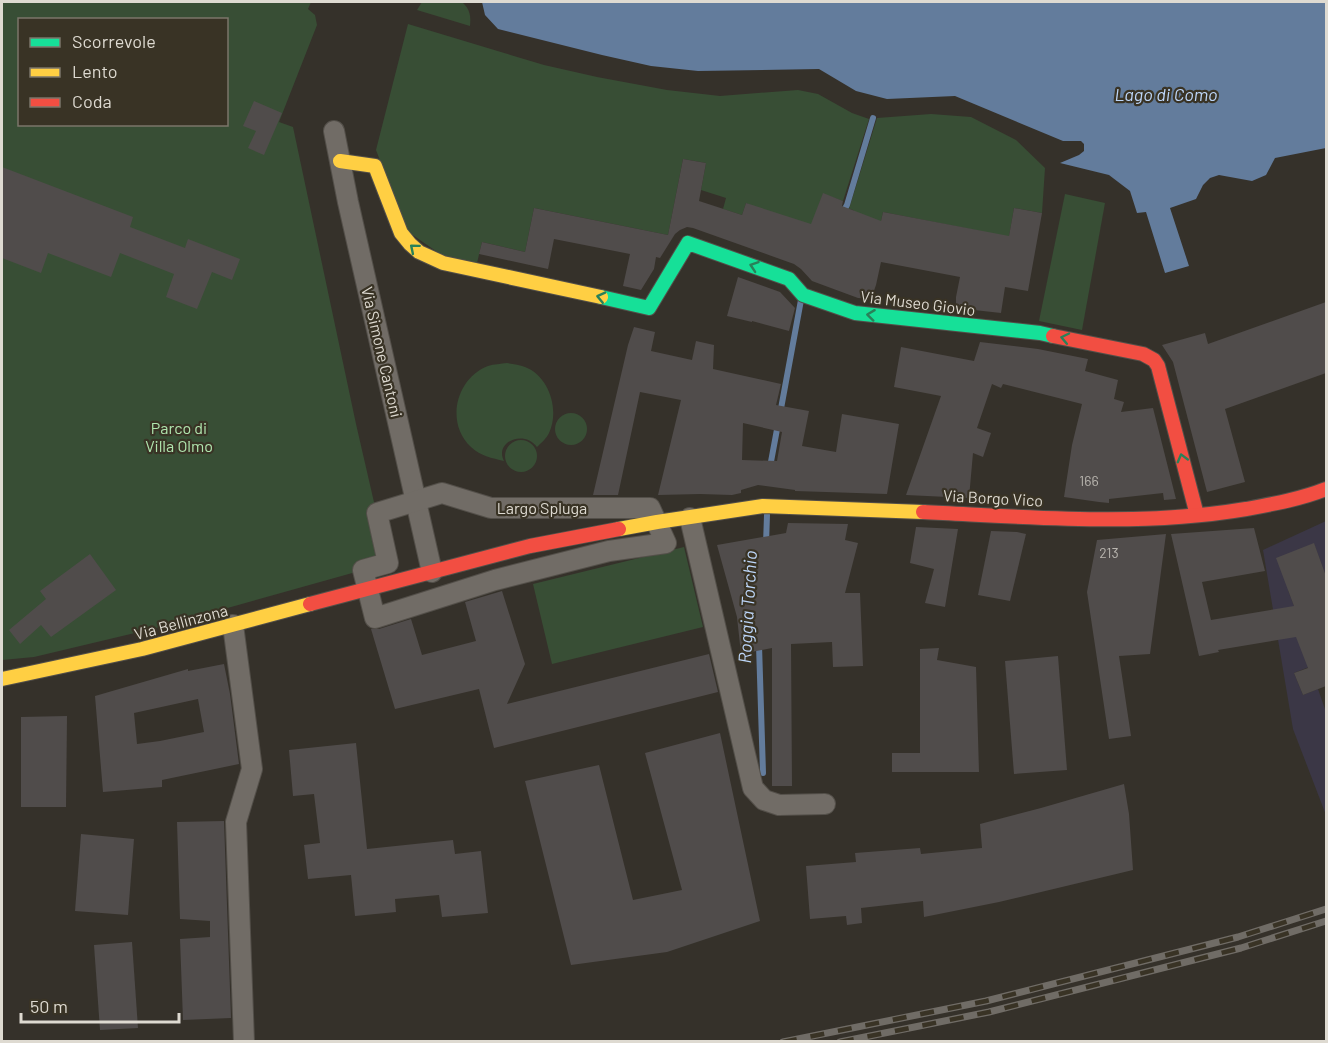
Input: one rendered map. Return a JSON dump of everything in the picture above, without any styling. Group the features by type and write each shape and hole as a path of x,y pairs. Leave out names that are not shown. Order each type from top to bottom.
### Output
{"main road":[{"name":"Via Museo Giovio","path":"340,161 375,166 401,233 417,251 443,264 649,308 688,243 789,279 803,295 855,312 1040,333 1149,356 1158,366 1197,515"},
{"name":"Via Borgo Vico","path":"657,522 763,506 1143,519 1216,513 1269,505 1314,495 1326,489"},
{"name":"Largo Spluga","path":"368,590 530,546 657,522"},
{"name":"Via Bellinzona","path":"2,679 108,657 368,590"}],"street":[{"name":"Via Simone Cantoni","path":"334,131 432,572"},
{"name":"Largo Spluga","path":"442,493 491,508 650,508 657,522 666,543 609,551 495,580 375,618 363,570 388,563 376,513 442,493"},
{"path":"690,518 753,788 764,800 779,805 825,804"},
{"path":"233,625 252,769 236,822 244,1041"}],"shaded area":[{"path":"1326,521 1326,576 1314,544 1288,590 1319,663 1294,673 1303,695 1318,689 1326,712 1326,815 1293,729 1263,550"}],"green space":[{"name":"Parco di Villa Olmo","path":"2,2 311,2 308,9 315,15 317,25 279,122 293,127 388,563 160,627 34,657 2,660"},
{"path":"422,2 462,2 469,13 470,26 417,10"},
{"path":"408,24 544,65 667,90 720,96 798,90 818,94 852,113 869,119 843,201 823,194 808,235 746,203 742,215 723,209 726,198 701,190 706,163 683,159 668,235 534,208 525,252 482,242 477,263 443,256 407,231 376,150"},
{"path":"931,114 971,117 1016,140 1045,168 1042,213 1014,208 1004,265 980,231 883,212 878,235 853,210 849,209 877,118"},
{"path":"1065,194 1105,203 1082,330 1039,321"},
{"path":"507,363 525,367 540,378 550,395 553,414 548,435 537,447 525,439 512,440 503,448 504,461 482,455 471,447 458,426 457,414 458,402 468,380 488,366"},
{"path":"571,413 582,418 587,429 582,440 571,445 560,440 555,429 560,418"},
{"path":"521,440 532,445 537,456 532,467 521,472 510,467 505,456 510,445"},
{"path":"684,547 703,627 552,664 533,584"}],"water":[{"name":"Lago di Como","path":"482,2 1326,2 1326,148 1275,158 1266,175 1252,181 1219,175 1210,178 1203,185 1196,199 1170,208 1189,266 1165,273 1146,212 1137,213 1130,191 1109,175 1060,163 1084,151 1084,144 1081,141 1063,141 955,96 887,99 856,91 819,69 698,71 651,66 602,55 498,29 485,15"}],"building":[{"path":"254,101 282,113 264,155 248,148 256,131 243,126"},
{"path":"683,159 706,163 699,201 742,215 746,203 811,224 823,193 843,201 842,206 881,221 883,212 1009,236 1014,208 1042,213 1028,291 1005,287 1001,313 956,308 960,277 881,262 871,299 858,298 812,281 794,264 687,227 675,234 660,258 656,257 654,269 641,290 623,286 630,254 554,239 548,269 479,254 482,242 525,252 534,208 668,235"},
{"path":"2,167 133,217 130,227 185,248 188,239 240,259 232,280 212,272 197,309 166,297 174,274 120,253 111,277 48,253 41,273 2,258"},
{"path":"738,277 780,292 795,308 789,331 727,316"},
{"path":"1326,302 1326,373 1225,409 1245,482 1207,492 1173,362 1162,345 1205,333 1208,344"},
{"path":"634,327 655,332 651,351 692,360 696,341 714,345 713,369 781,384 776,405 809,411 802,446 836,452 842,414 899,424 887,494 795,491 758,485 732,495 658,495 681,400 640,392 618,495 593,495","holes":["743,423 782,432 777,461 742,460"]},
{"path":"980,342 1038,349 1088,359 1085,371 1118,380 1114,399 1124,402 1121,412 1153,408 1176,499 1164,500 1163,493 1109,499 1109,503 1064,497 1072,445 1082,404 1003,384 1001,388 992,384 977,428 991,433 983,457 973,453 969,498 906,495 941,396 894,387 901,347 974,361"},
{"path":"788,523 848,524 845,540 858,543 845,593 860,593 863,666 833,667 832,642 791,644 792,786 772,786 772,648 741,654 737,617 717,545 786,533"},
{"path":"916,527 958,529 945,607 925,603 934,569 910,563"},
{"path":"1254,528 1265,571 1202,582 1211,620 1294,606 1276,558 1314,543 1326,576 1326,686 1303,695 1294,673 1308,668 1296,637 1218,650 1219,652 1199,656 1171,534"},
{"path":"991,531 1026,534 1010,601 978,595"},
{"path":"1166,534 1150,654 1119,656 1131,736 1109,739 1087,592 1097,540"},
{"path":"90,554 116,590 51,637 41,625 20,644 9,630 46,599 40,591"},
{"path":"502,591 525,664 507,704 709,654 718,692 494,748 479,689 395,709 371,629 379,629 411,619 422,655 476,641 465,602"},
{"path":"939,648 937,660 976,667 979,772 892,772 892,753 920,753 920,649"},
{"path":"1058,656 1067,770 1014,774 1005,661"},
{"path":"224,664 239,764 162,780 162,787 103,792 95,696 188,669 188,671","holes":["198,699 204,732 137,744 134,713"]},
{"path":"67,716 66,807 21,807 21,717"},
{"path":"720,733 760,921 667,952 571,965 525,781 599,765 633,900 682,890 645,753"},
{"path":"356,743 367,849 453,840 455,854 481,851 488,913 442,917 439,895 395,899 396,912 355,916 351,875 308,879 304,845 320,843 314,794 293,796 289,750"},
{"path":"1124,784 1129,814 1133,870 999,902 924,917 923,901 861,908 862,923 847,925 846,916 810,919 806,866 856,862 855,853 920,848 921,854 982,848 980,824"},
{"path":"224,821 231,1018 183,1020 180,939 210,937 210,921 180,919 177,822"},
{"path":"81,834 134,839 128,915 75,911"},
{"path":"132,942 138,1028 100,1030 94,945"}],"waterway":[{"name":"Roggia Torchio","path":"842,214 847,205 873,118"},
{"name":"Roggia Torchio","path":"780,414 801,300"},
{"name":"Roggia Torchio","path":"770,467 778,424"},
{"name":"Roggia Torchio","path":"766,544 767,515"},
{"name":"Roggia Torchio","path":"759,645 763,773"}],"railway":[{"path":"783,1042 986,1001 1238,937 1326,909"},
{"path":"840,1042 989,1012 1241,948 1326,921"}],"traffic: fast":[{"path":"601,297 649,308 688,243 789,279 803,295 855,313 1053,336"}],"traffic: slow":[{"path":"340,161 375,166 401,233 419,252 443,263 601,297"},
{"path":"619,529 763,506 923,512"},
{"path":"2,679 142,649 310,604"}],"traffic: jam":[{"path":"1053,336 1143,354 1154,360 1158,366 1197,515"},
{"path":"923,512 1044,518 1166,518 1246,509 1326,489"},
{"path":"310,604 530,546 619,529"}]}
